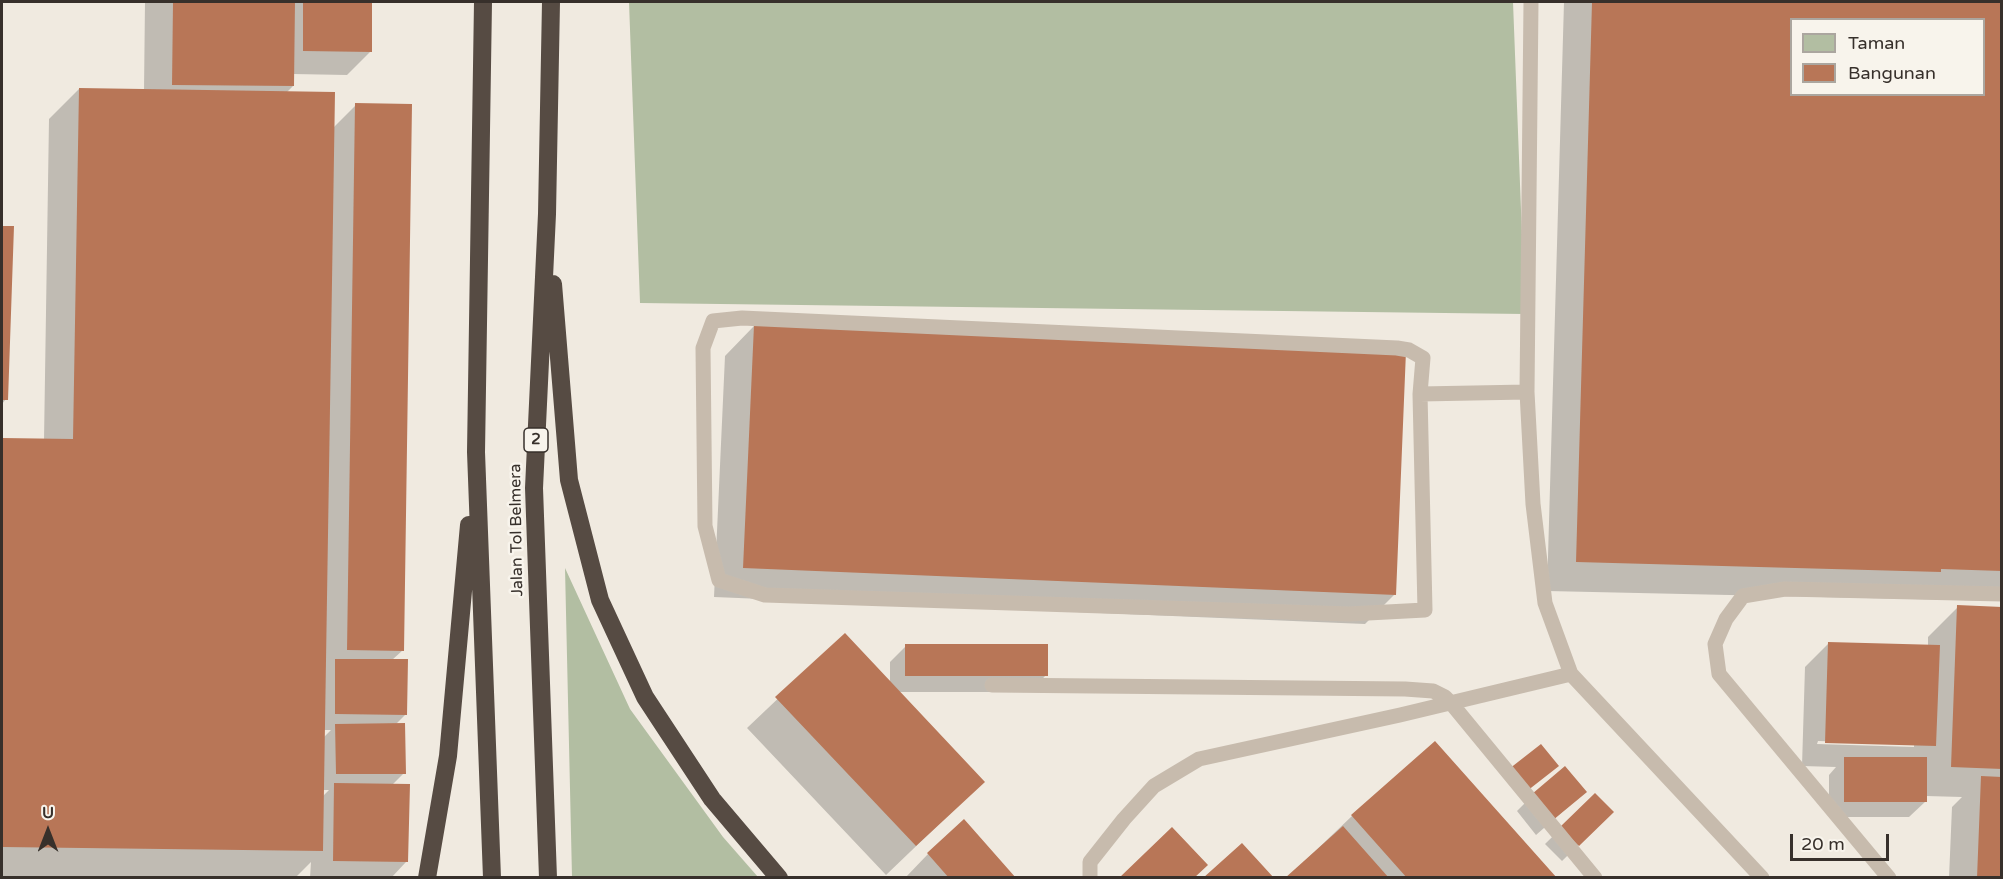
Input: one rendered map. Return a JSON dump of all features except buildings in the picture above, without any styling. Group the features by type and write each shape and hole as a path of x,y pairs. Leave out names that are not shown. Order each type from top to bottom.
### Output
{"highway":[{"path":"483,2 476,452 492,878"},
{"name":"Jalan Tol Belmera","path":"548,878 534,488 547,214 551,2"},
{"path":"547,214 569,480 600,600 645,697 712,800 779,878"},
{"path":"427,878 448,756 476,452"}],"lane":[{"path":"1531,2 1527,392 1533,504 1545,603 1571,674 1762,878"},
{"path":"742,318 1397,348 1409,350 1423,358 1420,394 1425,610 1349,614 765,595 719,580 705,526 703,348 713,321 742,318"},
{"path":"1420,394 1527,392"},
{"path":"1889,878 1719,674 1715,644 1726,619 1743,596 1774,590 2001,594"},
{"path":"1090,878 1090,862 1154,786 1199,759 1571,674"},
{"path":"992,685 1405,688 1433,691 1445,697 1595,878"}],"green space":[{"path":"629,2 1513,2 1525,314 640,303"},
{"path":"565,568 630,709 723,837 758,877 572,877"}]}
